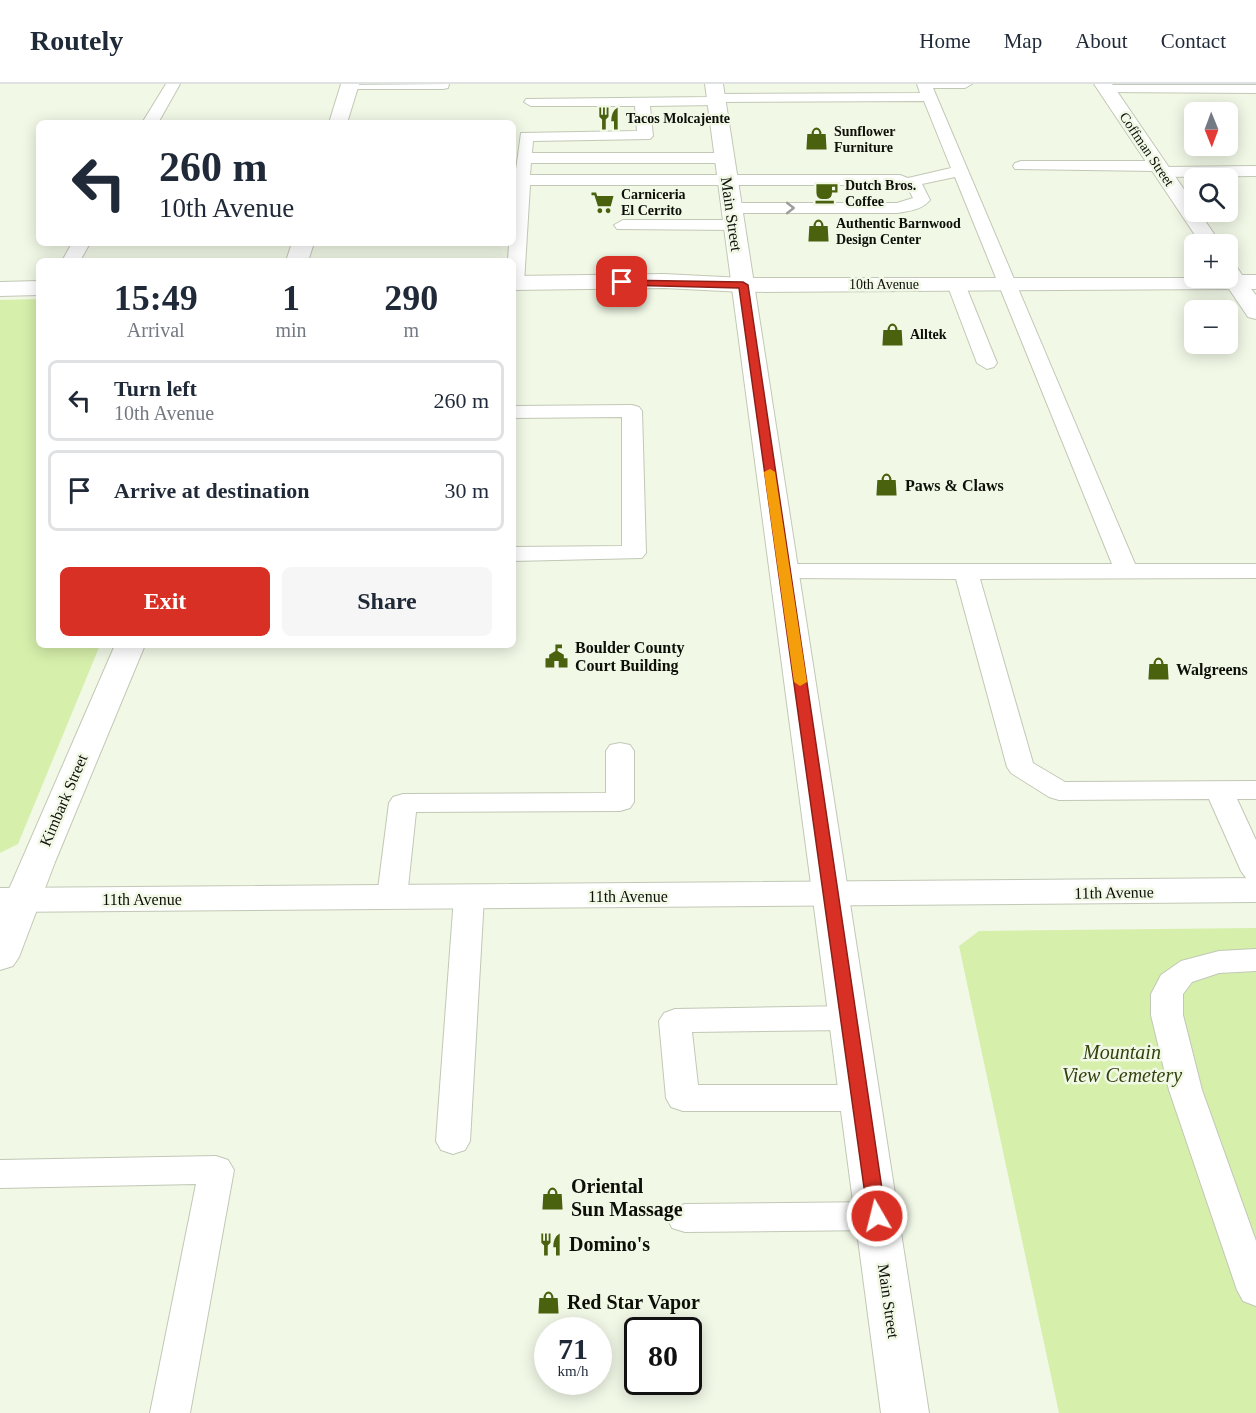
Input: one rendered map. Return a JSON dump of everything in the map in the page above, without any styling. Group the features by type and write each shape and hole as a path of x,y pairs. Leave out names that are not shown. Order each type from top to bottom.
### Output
{"main road":[{"path":"339,120 350,84"},
{"name":"Coffman Street","path":"1105,86 1204,234"},
{"name":"Main Street","path":"715,94 905,1413"},
{"path":"1240,278 1256,312"},
{"name":"10th Avenue","path":"516,283 956,284 1240,278"},
{"path":"0,289 36,288"},
{"name":"Kimbark Street","path":"0,957 11,900 129,648"},
{"name":"11th Avenue","path":"11,900 1256,890"}],"lane":[{"path":"152,120 173,84"},
{"path":"350,84 443,85"},
{"path":"516,258 532,84"},
{"path":"528,119 715,94 925,88 965,84"},
{"path":"1105,86 1256,89"},
{"path":"925,88 1126,570"},
{"path":"528,119 645,136 642,102"},
{"path":"524,158 724,158"},
{"path":"1021,166 1256,171"},
{"path":"906,183 959,171"},
{"path":"522,180 900,180 916,187 922,200 911,206 623,225"},
{"path":"956,284 987,363"},
{"path":"516,412 632,411 634,553 516,554"},
{"path":"784,571 1256,571"},
{"path":"966,572 1021,767 1059,791 1256,790"},
{"path":"392,897 403,803 620,802 620,752"},
{"path":"1219,790 1256,871"},
{"path":"453,1141 470,897"},
{"path":"1256,960 1221,962 1184,974 1167,994 1165,1014 1180,1071 1256,1290"},
{"path":"848,1018 675,1021 683,1098 860,1098"},
{"path":"0,1174 216,1170 171,1413"},
{"path":"685,1218 877,1216"}],"green space":[{"path":"36,299 36,648 99,648 18,844 0,853 0,300"},
{"name":"Mountain View Cemetery","path":"1256,928 1256,1413 1059,1413 959,946 979,931"}],"slow traffic":[{"path":"770,472 800,682"}],"place":[{"name":"Tacos Molcajente","path":"608,118"},
{"name":"Sunflower Furniture","path":"816,139"},
{"name":"Dutch Bros. Coffee","path":"827,193"},
{"name":"Carniceria El Cerrito","path":"603,202"},
{"name":"Authentic Barnwood Design Center","path":"818,231"},
{"name":"Alltek","path":"892,334"},
{"name":"Paws & Claws","path":"887,485"},
{"name":"Boulder County Court Building","path":"557,656"},
{"name":"Walgreens","path":"1158,669"},
{"name":"Oriental Sun Massage","path":"553,1198"},
{"name":"Domino's","path":"551,1244"},
{"name":"Red Star Vapor","path":"549,1302"}],"route":[{"path":"622,282 743,285 877,1216"}]}
